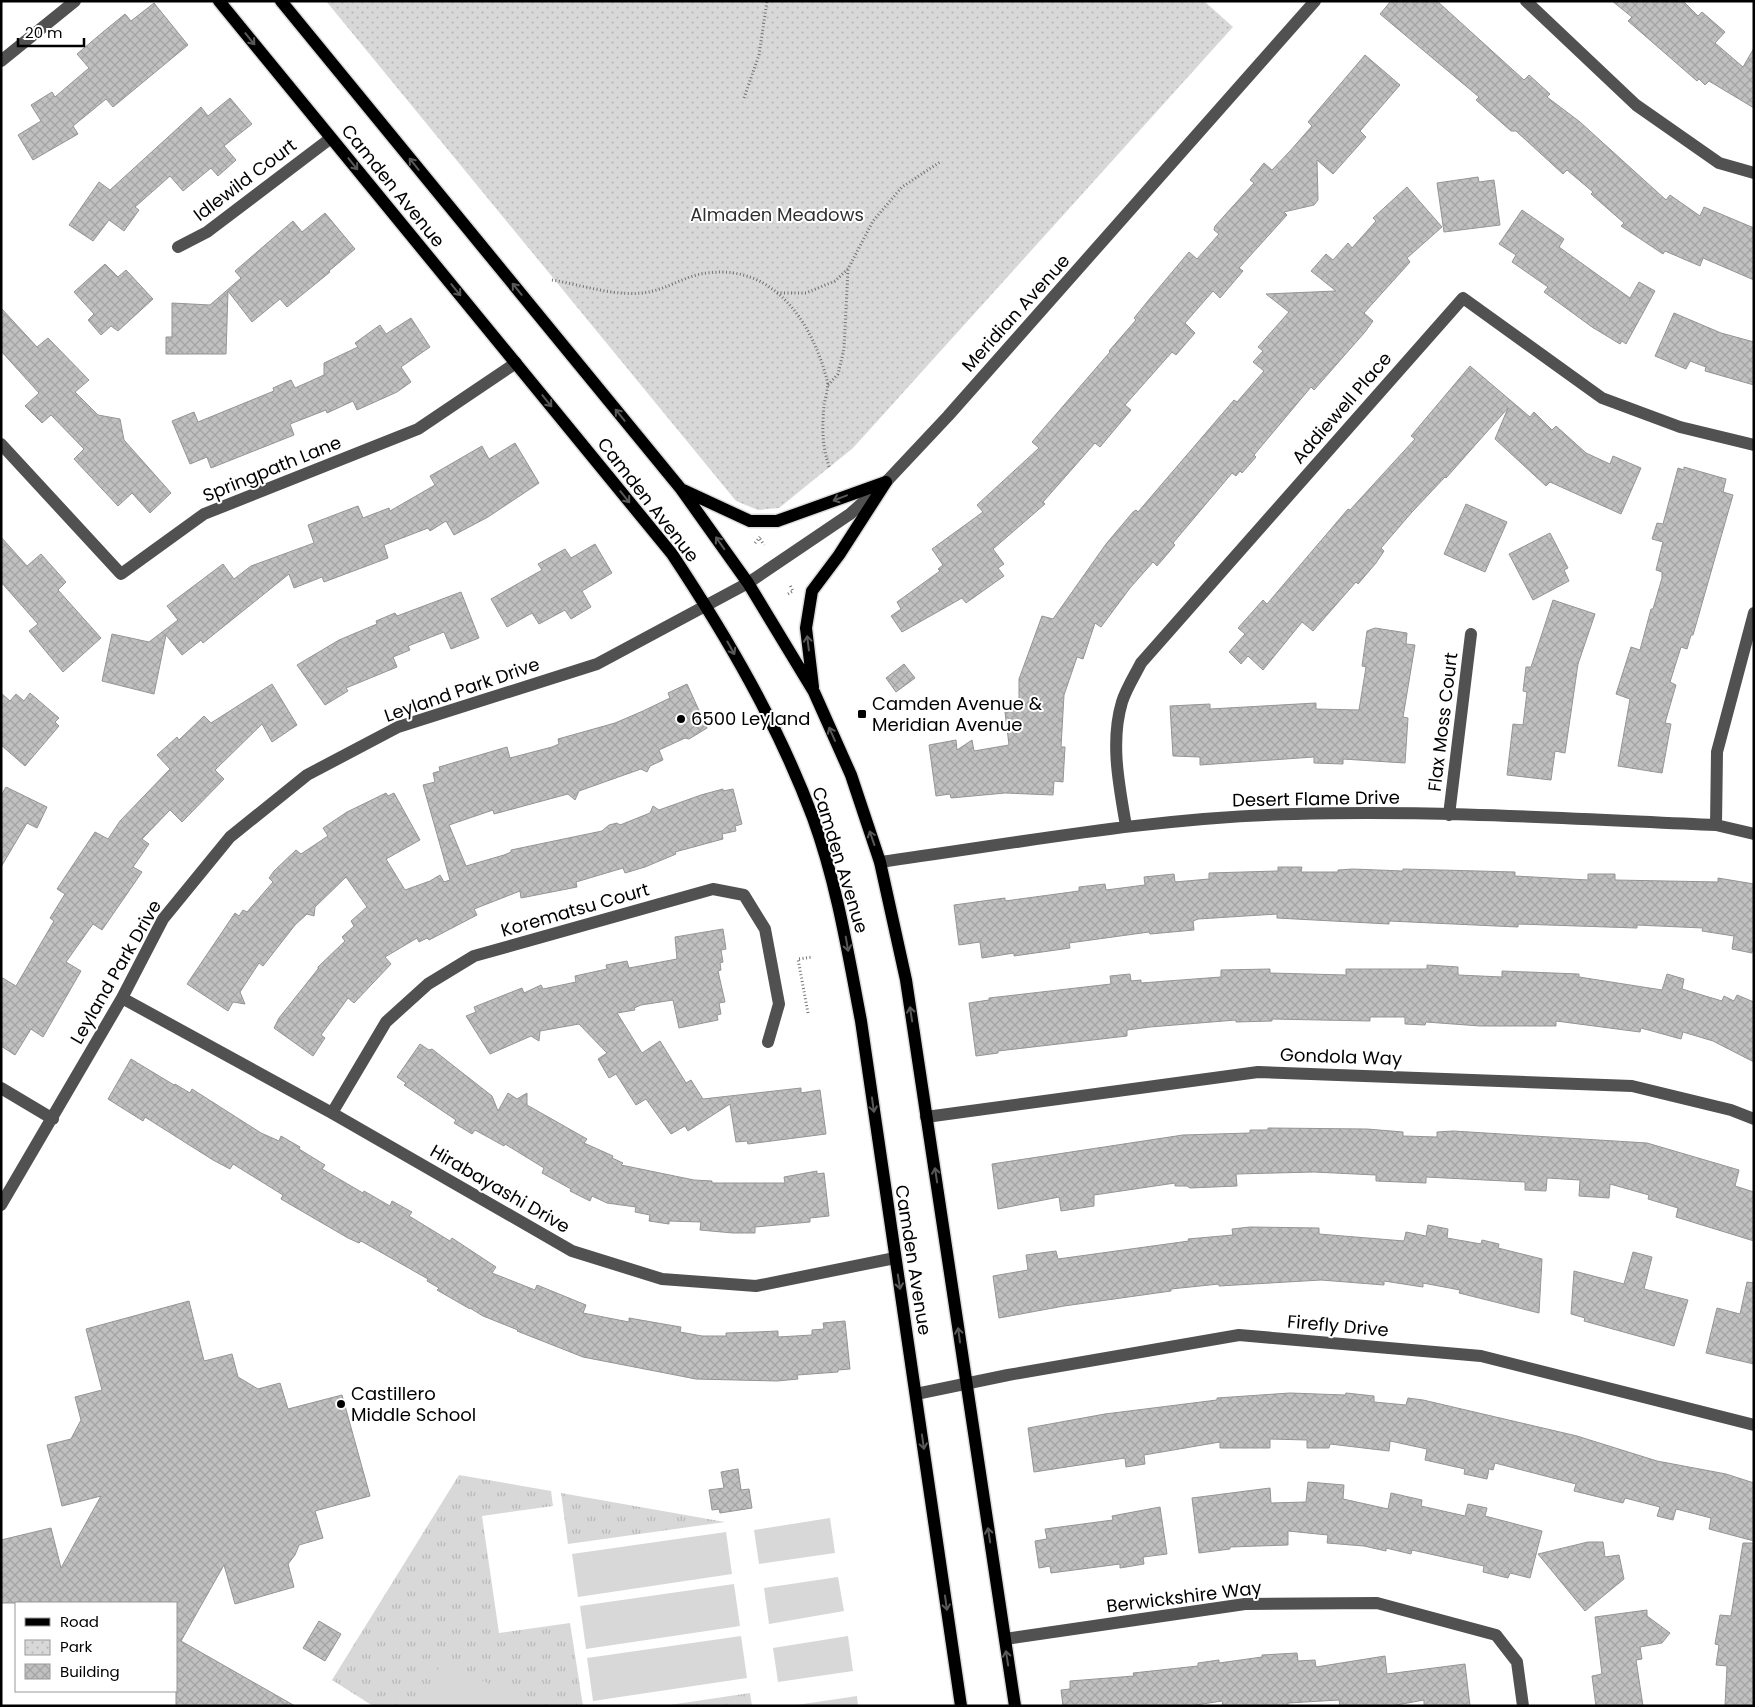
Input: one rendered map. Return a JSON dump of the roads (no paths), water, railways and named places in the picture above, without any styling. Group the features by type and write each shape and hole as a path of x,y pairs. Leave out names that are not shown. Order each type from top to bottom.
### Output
{"main road":[{"name":"Camden Avenue","path":"219,1 672,554 706,606 775,728 813,819 841,914 861,1022 961,1706"},
{"name":"Camden Avenue","path":"281,1 681,489 748,583 814,692 851,776 880,862 906,980 1015,1706"},
{"path":"681,489 750,521 777,521 886,482"},
{"path":"814,692 806,628 812,591 839,554 886,482"}],"street":[{"path":"1,61 75,1"},
{"name":"Meridian Avenue","path":"706,606 748,583 850,514 886,482 948,416 1315,1"},
{"path":"1526,1 1636,105 1719,164 1754,173"},
{"name":"Idlewild Court","path":"178,247 207,232 331,138"},
{"name":"Addiewell Place","path":"1126,826 1118,778 1115,741 1122,702 1141,663 1463,298 1602,398 1680,427 1754,445"},
{"name":"Springpath Lane","path":"1,444 121,574 204,514 418,429 516,364"},
{"name":"Leyland Park Drive","path":"1,1206 122,998 163,919 230,837 307,774 398,727 597,664 706,606"},
{"path":"1716,825 1717,752 1754,613"},
{"name":"Flax Moss Court","path":"1449,814 1471,634"},
{"name":"Desert Flame Drive","path":"880,862 1126,826 1294,814 1449,814 1716,825 1754,834"},
{"name":"Korematsu Court","path":"332,1113 386,1022 428,984 474,956 713,889 744,895 765,929 779,1004 768,1042"},
{"name":"Hirabayashi Drive","path":"122,998 332,1113 572,1251 662,1279 756,1286 895,1258"},
{"name":"Gondola Way","path":"926,1117 1258,1072 1632,1086 1731,1110 1754,1119"},
{"path":"1,1088 53,1119"},
{"name":"Firefly Drive","path":"916,1394 1239,1335 1481,1356 1754,1425"},
{"name":"Berwickshire Way","path":"1004,1639 1245,1604 1377,1603 1496,1635 1517,1662 1524,1706"}],"place":[{"name":"Camden Avenue & Meridian Avenue","path":"862,714"},
{"name":"6500 Leyland","path":"681,719"},
{"name":"Castillero Middle School","path":"341,1404"}],"park label":[{"name":"Almaden Meadows","path":"777,215"}]}
